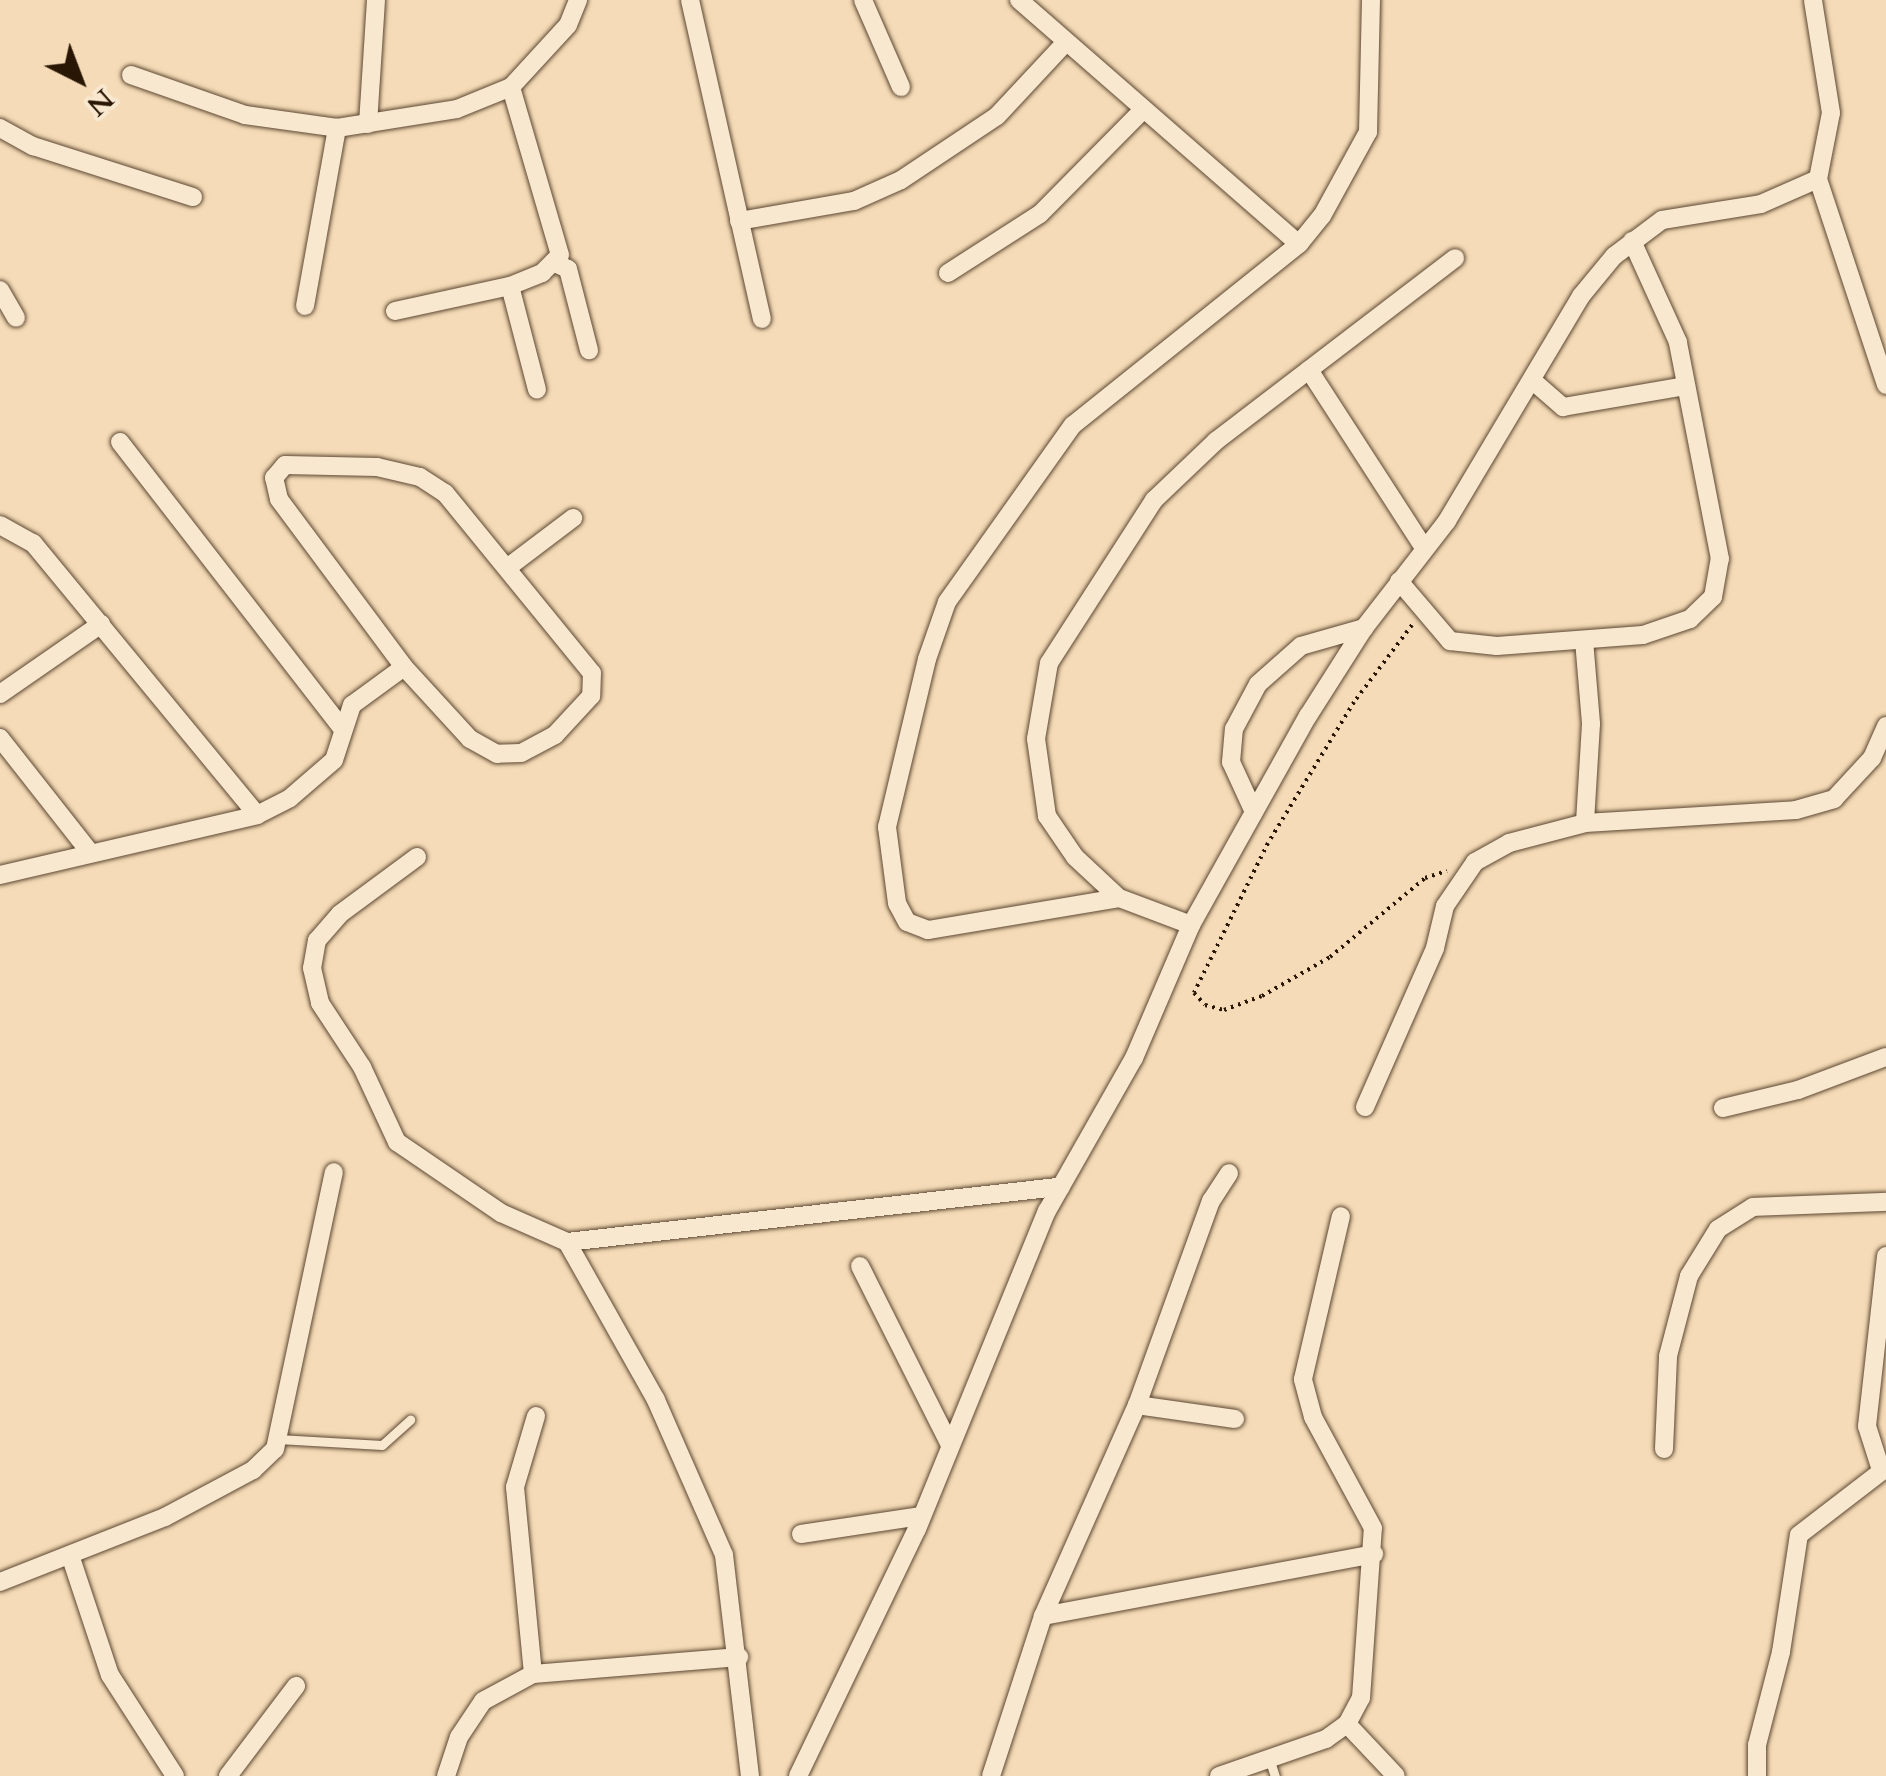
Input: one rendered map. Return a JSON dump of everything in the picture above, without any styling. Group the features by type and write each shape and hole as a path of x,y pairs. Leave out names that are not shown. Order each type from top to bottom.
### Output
{"street":[{"path":"368,124 376,0"},
{"path":"131,74 245,115 337,128 457,110 511,88 568,25 578,0"},
{"path":"690,0 762,319"},
{"path":"863,0 900,87"},
{"path":"1020,0 1142,111 1299,244"},
{"path":"1120,898 928,930 907,922 897,903 887,827 927,659 947,602 1073,425 1299,244 1330,202 1368,132 1371,0"},
{"path":"1813,0 1831,113 1818,179 1886,385"},
{"path":"739,221 854,201 901,180 997,116 1065,43"},
{"path":"394,312 510,286 555,263 560,254 511,88"},
{"path":"948,273 1040,214 1142,111"},
{"path":"0,128 34,146 194,197"},
{"path":"305,306 337,128"},
{"path":"798,1776 922,1516 1062,1187 1134,1058 1191,925 1364,628 1424,548 1533,380 1581,296 1632,241 1662,220 1761,204 1818,179"},
{"path":"1399,581 1450,641 1497,646 1642,635 1690,618 1712,597 1720,559 1678,342 1632,241"},
{"path":"1191,925 1120,898 1075,857 1047,816 1036,740 1049,663 1154,500 1309,370 1455,258"},
{"path":"555,263 568,270 589,350"},
{"path":"510,286 537,390"},
{"path":"0,290 16,318"},
{"path":"1309,370 1424,548"},
{"path":"1533,380 1564,406 1686,386"},
{"path":"120,442 342,728"},
{"path":"284,465 377,466 420,477 445,493 592,673 591,696 555,734 521,753 497,754 470,739 404,667 280,499 274,478 284,465"},
{"path":"507,568 573,518"},
{"path":"0,524 33,543 257,814"},
{"path":"0,694 100,624"},
{"path":"1254,812 1231,762 1234,729 1258,684 1301,646 1364,628"},
{"path":"1584,640 1591,724 1584,823"},
{"path":"0,875 88,850 257,814 290,798 334,760 352,706 404,667"},
{"path":"1365,1107 1435,948 1445,906 1475,862 1509,842 1584,823 1796,810 1834,799 1872,758 1886,726"},
{"path":"0,738 88,850"},
{"path":"417,857 340,914 317,940 312,968 320,1003 362,1067 397,1142 500,1213 568,1242 1062,1187"},
{"path":"1724,1108 1798,1090 1886,1057"},
{"path":"0,1582 165,1517 253,1470 278,1439 334,1172"},
{"path":"991,1776 1043,1616 1137,1405 1212,1200 1229,1173"},
{"path":"1664,1449 1668,1356 1689,1276 1718,1229 1753,1208 1886,1202"},
{"path":"1222,1775 1272,1767 1348,1724 1362,1698 1374,1554 1367,1511 1313,1416 1303,1379 1341,1216"},
{"path":"568,1242 695,1478 724,1555 750,1776"},
{"path":"1757,1776 1757,1746 1780,1652 1798,1535 1884,1469 1867,1426 1886,1256"},
{"path":"860,1266 950,1445"},
{"path":"1137,1405 1235,1419"},
{"path":"533,1674 515,1488 536,1416"},
{"path":"801,1534 922,1516"},
{"path":"1043,1616 1374,1554"},
{"path":"70,1555 110,1675 175,1776"},
{"path":"446,1776 458,1737 483,1700 533,1674 739,1657"},
{"path":"228,1776 296,1686"},
{"path":"1348,1724 1396,1776"}],"lane":[{"path":"278,1439 382,1445 410,1420"}],"path":[{"path":"1422,612 1354,702 1268,843 1194,993 1205,1005 1224,1010 1262,996 1330,956 1424,878 1475,862"}]}
